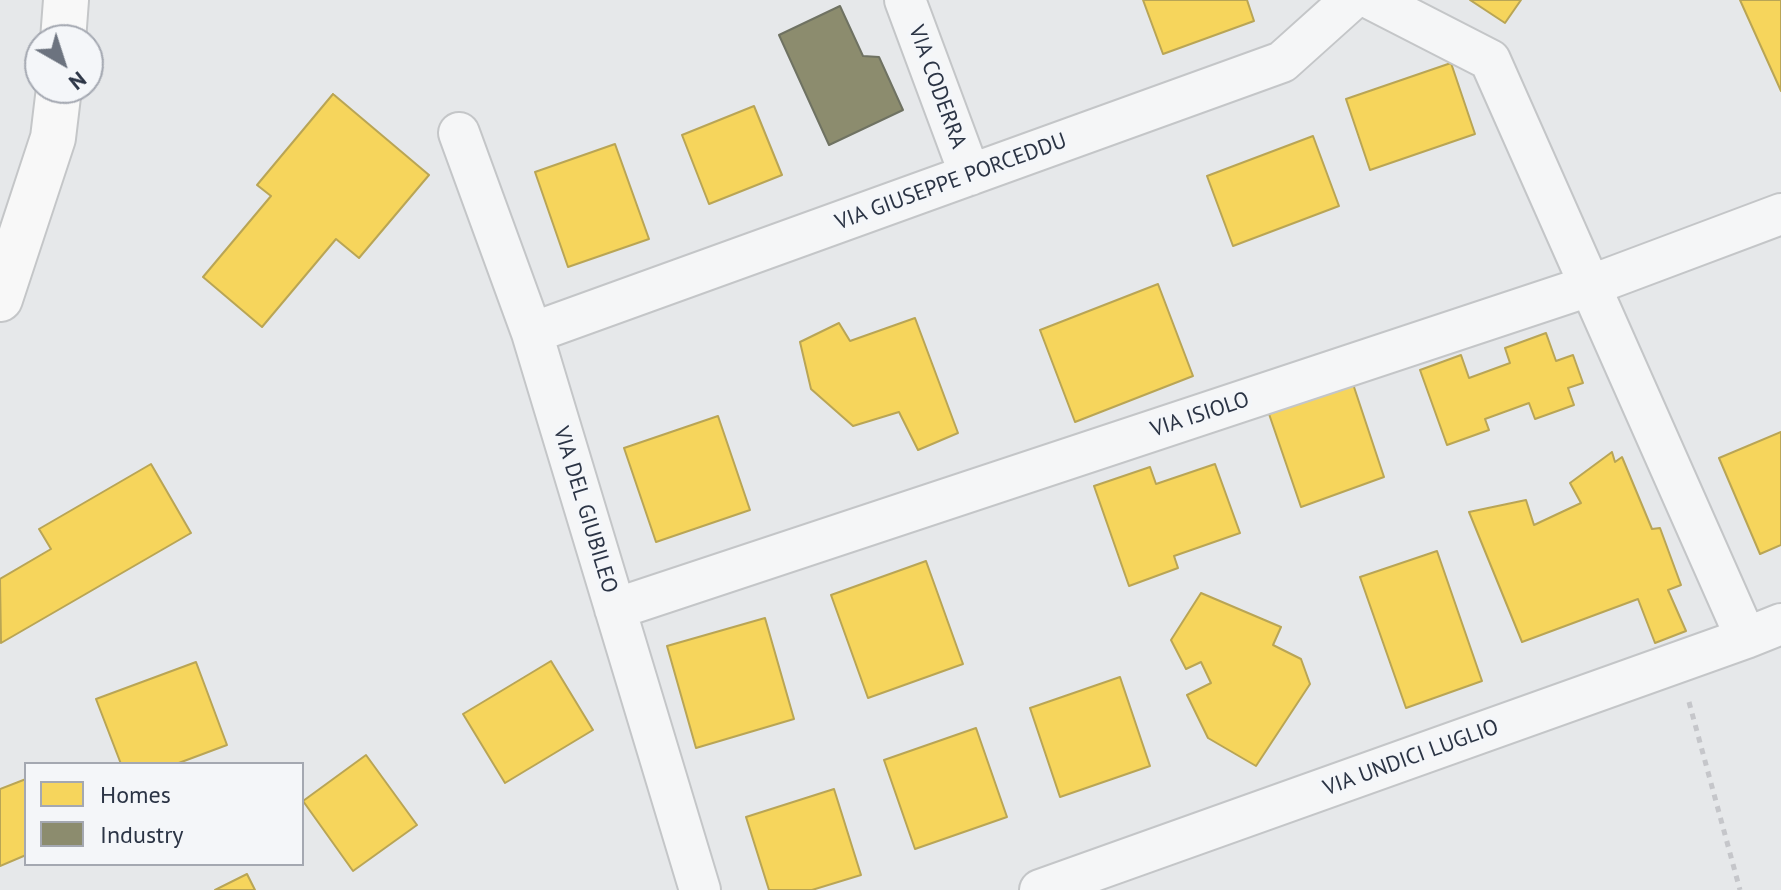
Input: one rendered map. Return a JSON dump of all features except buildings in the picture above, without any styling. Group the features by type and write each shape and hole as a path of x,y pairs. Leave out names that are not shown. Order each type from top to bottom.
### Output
{"main road":[{"path":"64,24 66,0"},
{"path":"0,299 53,138 57,104"}],"street":[{"name":"VIA CODERRA","path":"905,0 970,175"},
{"name":"VIA GIUSEPPE PORCEDDU","path":"532,333 1282,62 1351,0"},
{"path":"1373,0 1490,60 1589,286 1764,631"},
{"name":"VIA DEL GIUBILEO","path":"459,133 532,333 700,890"},
{"name":"VIA ISIOLO","path":"615,609 1589,286 1781,214"},
{"name":"VIA UNDICI LUGLIO","path":"1040,890 1764,631"}],"path":[{"path":"1678,662 1740,890"}]}
